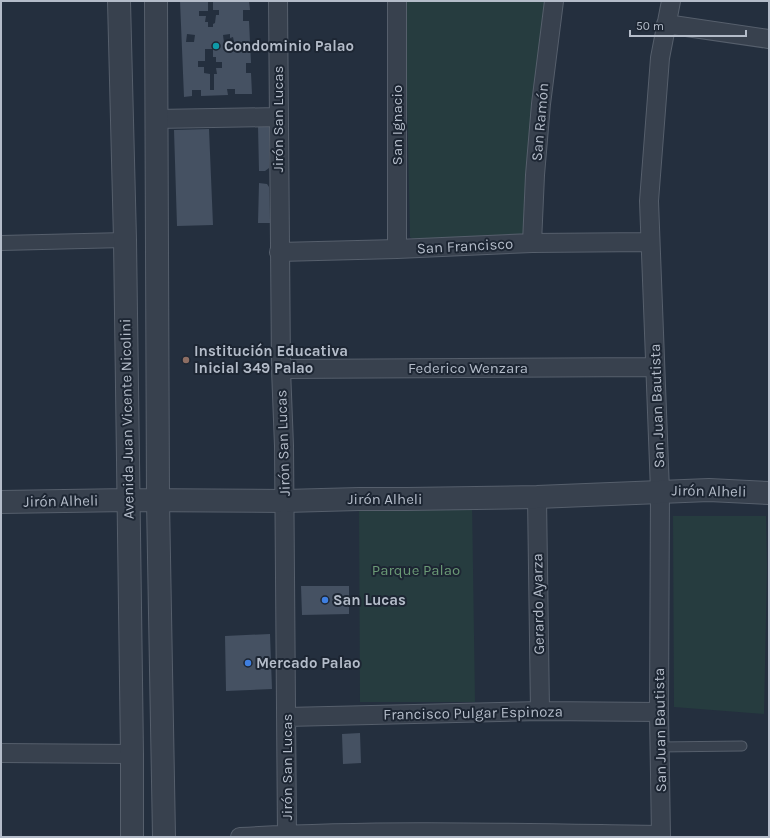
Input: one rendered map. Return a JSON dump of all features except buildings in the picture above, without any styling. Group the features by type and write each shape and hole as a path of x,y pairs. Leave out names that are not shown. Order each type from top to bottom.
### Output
{"street":[{"name":"Avenida Juan Vicente Nicolini","path":"119,1 125,240 132,837"},
{"name":"Avenida Juan Vicente Nicolini","path":"156,1 158,501 164,837"},
{"name":"Jirón San Lucas","path":"278,1 279,252 285,501 287,836"},
{"name":"San Ignacio","path":"397,1 398,249"},
{"name":"San Ramón","path":"532,243 540,104 554,1"},
{"name":"San Juan Bautista","path":"661,836 659,712 660,491 649,201 651,157 660,58 671,1"},
{"path":"666,24 769,39"},
{"path":"156,119 278,117"},
{"path":"1,243 125,240"},
{"name":"San Francisco","path":"279,252 398,249 532,243 650,242"},
{"name":"Federico Wenzara","path":"281,369 656,367"},
{"name":"Jirón Alheli","path":"1,502 128,500 285,501 537,497 709,490 769,493"},
{"name":"Gerardo Ayarza","path":"537,497 540,711"},
{"name":"Francisco Pulgar Espinoza","path":"286,717 540,711 659,712"},
{"path":"1,753 132,754"},
{"path":"240,837 408,835 661,836"}],"lane":[{"path":"660,747 742,746"}],"green space":[{"path":"405,1 546,1 532,102 525,237 414,240 410,237"},
{"name":"Parque Palao","path":"472,502 475,702 360,702 359,505"},
{"path":"673,516 766,516 767,567 764,714 674,707"}],"place":[{"name":"Condominio Palao","path":"216,46"},
{"name":"Institución Educativa Inicial 349 Palao","path":"186,360"},
{"name":"San Lucas","path":"325,600"},
{"name":"Mercado Palao","path":"248,663"}]}
